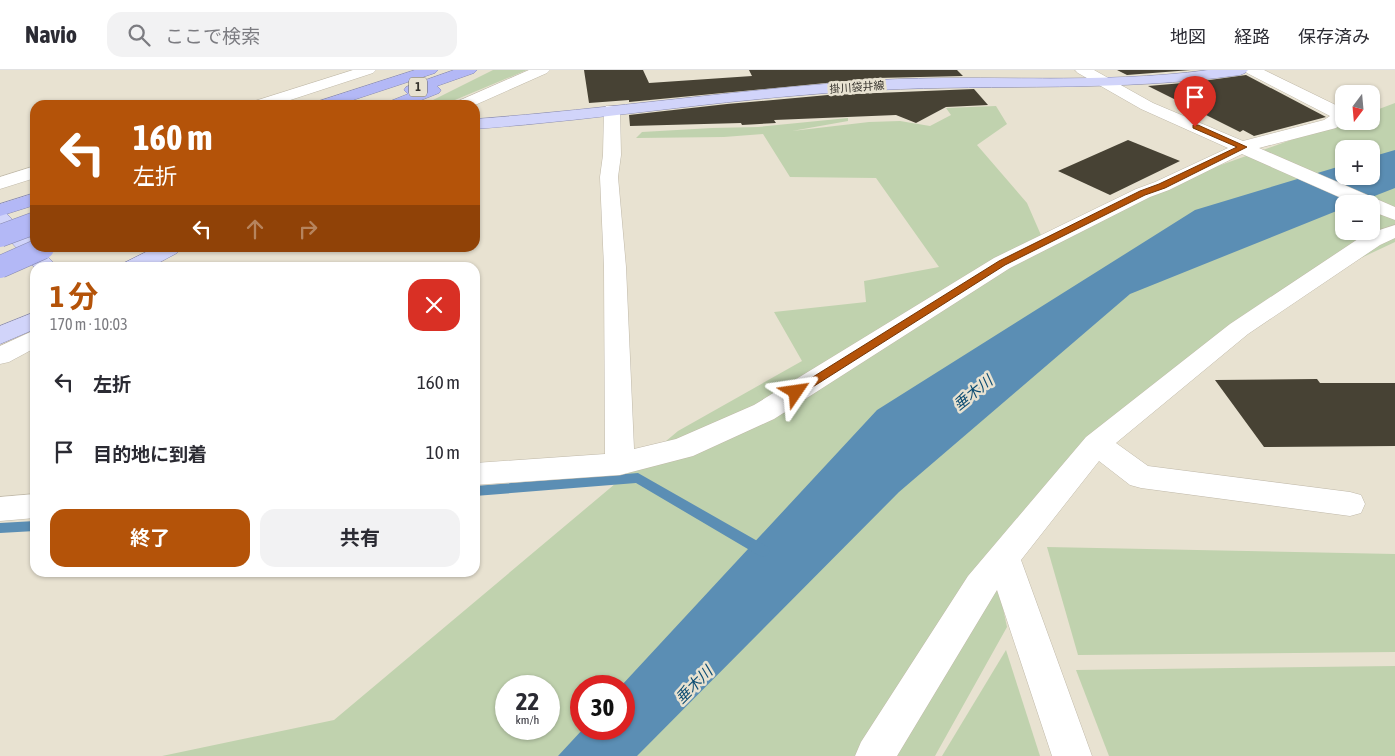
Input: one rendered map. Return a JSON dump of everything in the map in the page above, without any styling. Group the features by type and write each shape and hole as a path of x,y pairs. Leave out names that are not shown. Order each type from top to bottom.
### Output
{"highway":[{"name":"1","path":"337,100 430,70"},
{"name":"1","path":"382,100 469,70"},
{"name":"1","path":"407,100 483,70"},
{"path":"0,210 30,200"},
{"path":"0,236 30,225"},
{"path":"0,267 34,252"}],"main road":[{"name":"掛川袋井線","path":"480,124 558,118 612,110 791,91 878,85 1104,82 1198,76 1240,70"},
{"path":"0,218 30,251"},
{"path":"31,252 40,262"},
{"path":"143,262 162,252"},
{"path":"0,336 30,321"}],"street":[{"path":"274,100 368,70"},
{"path":"473,100 542,70"},
{"path":"1083,70 1147,106 1395,214"},
{"path":"480,474 620,464 683,448 764,412 1002,263 1143,193 1330,124 1342,115 1252,70"},
{"path":"612,110 612,155 609,177 615,267 620,464"},
{"path":"0,183 30,174"},
{"path":"875,756 980,586 1096,444 1239,329 1372,240 1395,231"},
{"path":"0,356 30,341"},
{"path":"1096,444 1141,477 1350,504"},
{"path":"0,509 30,506"},
{"path":"1003,557 1072,756"}],"green space":[{"path":"493,70 527,70 455,100 433,100"},
{"path":"1395,103 1395,242 1310,282 1096,444 991,551 1007,627 935,756 162,756 334,720 678,431 802,361 774,312 866,302 864,281 939,267 876,178 790,177 763,134 724,137 636,138 642,132 758,127 848,118 848,121 792,131 869,122 900,121 930,126 951,115 946,108 996,106 1007,124 977,145 1027,203 1044,242 1162,186 1335,124 1335,130 1380,130 1380,109"},
{"path":"1047,547 1395,554 1395,652 1078,655"},
{"path":"1006,650 1040,756 942,756"},
{"path":"1395,666 1395,756 1109,756 1076,670"}],"water":[{"name":"垂木川","path":"1395,150 1395,188 1377,195 1335,195 1335,212 1130,294 899,492 637,756 558,756 573,740 635,740 635,675 631,675 877,410 1195,210 1335,168 1335,185 1380,185 1380,154"}],"building":[{"path":"584,70 643,70 649,83 752,76 749,70 957,70 963,76 877,78 629,102 629,100 589,103"},
{"path":"1117,70 1191,70 1127,75"},
{"path":"1246,75 1326,117 1254,136 1243,130 1240,132 1148,86 1195,82"},
{"path":"974,89 988,105 946,107 916,123 896,115 774,120 776,123 742,125 741,123 630,126 629,115 727,104 828,95"},
{"path":"1128,140 1180,161 1110,195 1058,171"},
{"path":"1317,379 1320,383 1395,383 1395,446 1264,447 1215,380"}],"waterway":[{"path":"480,491 638,478 763,551"},
{"path":"0,528 30,526"}],"route":[{"path":"796,392 1002,263 1143,193 1162,186 1243,147 1195,127"}]}
